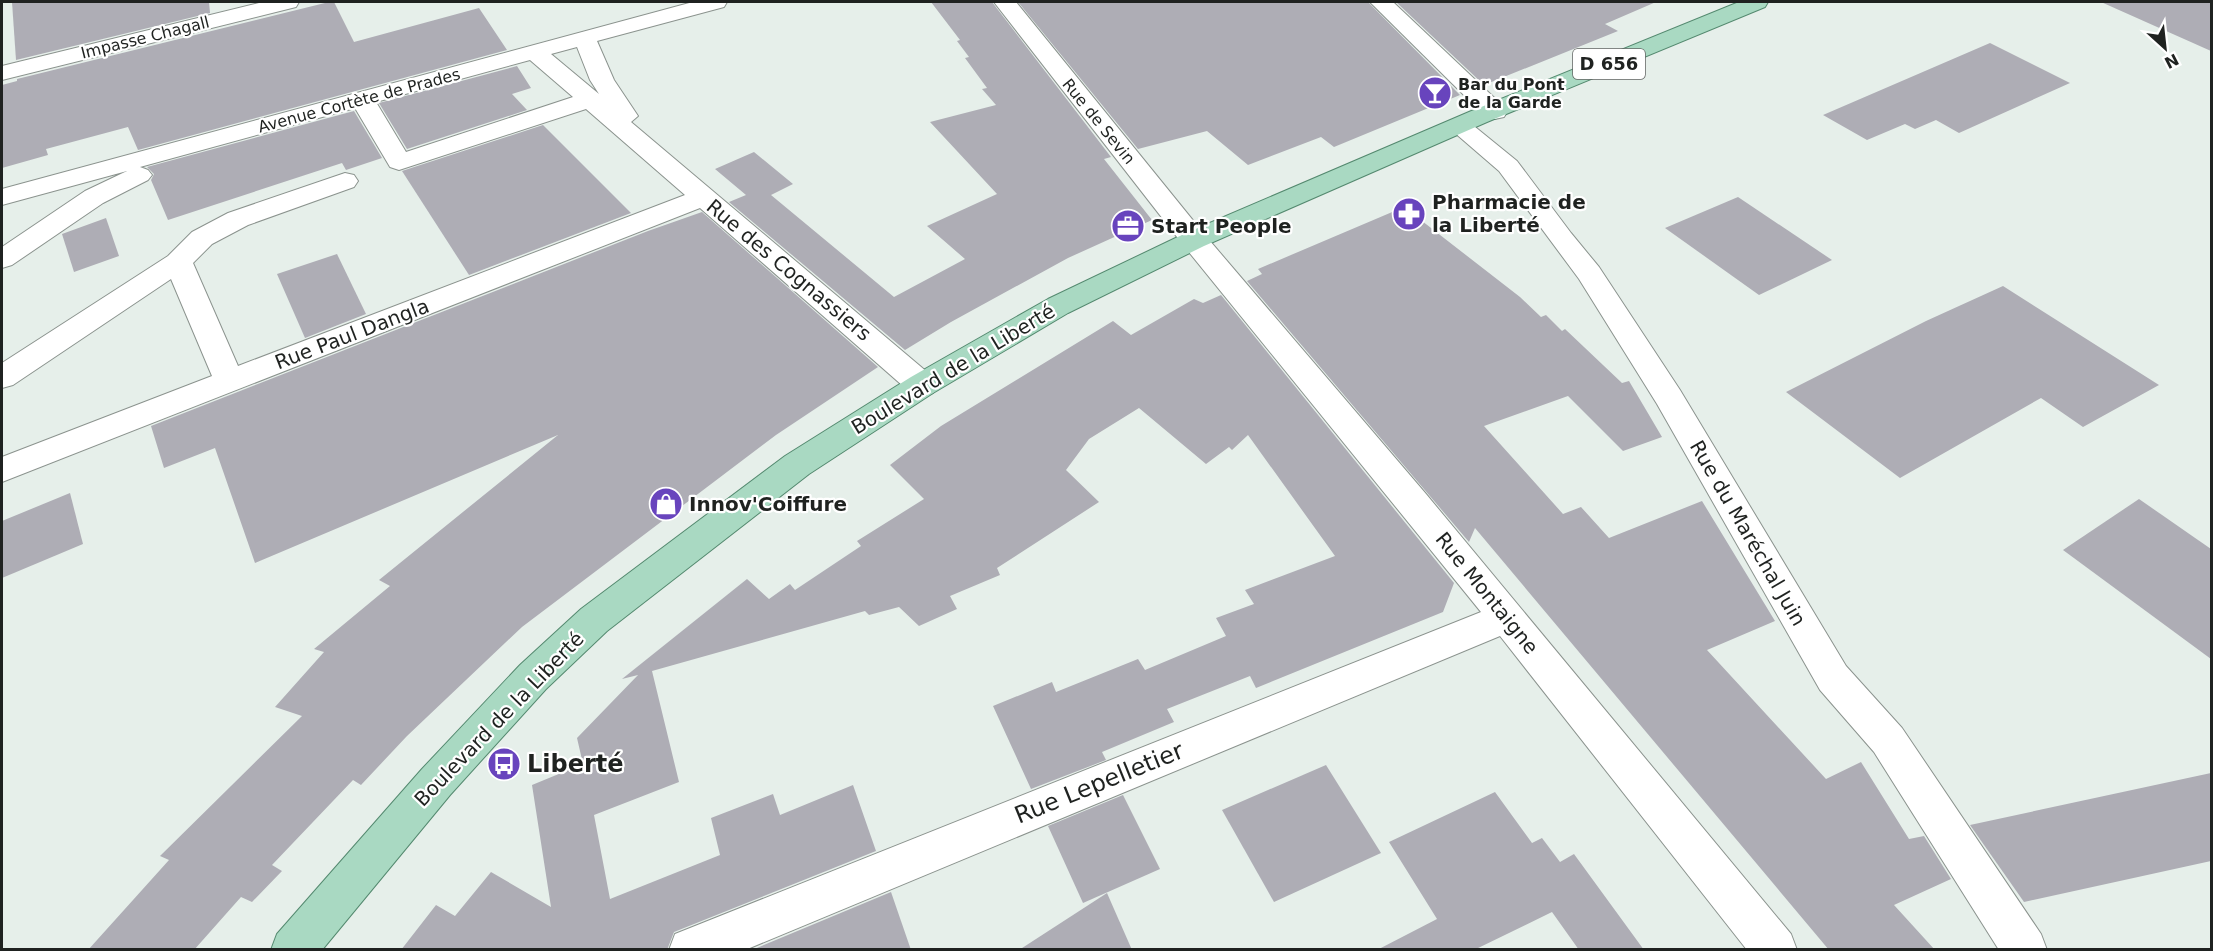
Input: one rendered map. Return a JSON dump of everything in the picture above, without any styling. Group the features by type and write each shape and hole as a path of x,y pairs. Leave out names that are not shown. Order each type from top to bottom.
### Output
{"main road":[{"name":"Boulevard de la Liberté","path":"293,950 436,782 533,677 594,620 797,465 922,385 1058,306 1194,240 1757,2"}],"street":[{"name":"Impasse Chagall","path":"2,73 288,2"},
{"name":"Avenue Cortète de Prades","path":"2,197 716,2"},
{"name":"Rue de Sevin","path":"1005,2 1194,240"},
{"path":"1381,2 1495,112"},
{"path":"584,37 602,80 654,157"},
{"path":"535,52 591,99 654,157"},
{"path":"362,99 399,162 591,99"},
{"name":"Rue du Maréchal Juin","path":"1460,127 1508,166 1590,273 1669,398 1833,678 1888,740 2025,950"},
{"path":"2,259 94,197 205,142"},
{"name":"Rue des Cognassiers","path":"654,157 922,385"},
{"path":"2,377 178,262 202,238 238,219 345,181"},
{"name":"Rue Paul Dangla","path":"2,470 703,198"},
{"name":"Rue Montaigne","path":"1194,240 1507,617 1775,950"},
{"path":"178,262 230,382"},
{"name":"Rue Lepelletier","path":"691,950 1507,617"}],"building":[{"path":"12,2 209,2 210,13 16,60"},
{"path":"334,2 354,42 479,8 507,50 138,150 128,127 46,149 48,155 2,168 2,85 17,81 17,79"},
{"path":"931,2 992,2 1111,157 1104,159 1152,220 1068,258 905,350 729,202 746,195 715,169 754,152 793,184 771,195 894,297 965,259 927,226 997,194 930,122 996,105 982,89 987,88 965,58 969,57 957,41 960,40"},
{"path":"1018,2 1368,2 1460,95 1334,147 1321,137 1248,165 1207,131 1138,149"},
{"path":"1396,2 1656,2 1605,24 1618,31 1484,85"},
{"path":"2101,2 2211,2 2211,51"},
{"path":"1990,43 2070,83 1959,133 1936,120 1915,129 1905,124 1867,140 1823,115"},
{"path":"517,66 531,88 512,94 527,110 407,149 379,103"},
{"path":"354,111 382,158 346,170 342,163 168,220 151,180 154,174 147,167"},
{"path":"543,125 631,213 469,275 402,171"},
{"path":"1738,197 1832,260 1759,295 1665,228"},
{"path":"1404,207 1520,297 1541,317 1546,315 1562,331 1565,329 1622,383 1629,381 1662,437 1623,451 1568,396 1484,426 1563,514 1581,507 1609,538 1702,501 1775,621 1707,650 1826,779 1861,762 1909,839 1924,836 1951,879 1894,905 1935,950 1829,950 1475,528 1469,542 1247,281 1262,274 1258,269"},
{"path":"702,212 878,367 776,435 522,627 407,736 361,785 353,780 272,865 282,871 252,902 241,897 194,950 88,950 169,860 160,856 302,716 275,707 324,652 314,649 390,586 379,580 558,435 255,563 215,448 164,468 151,426 648,231"},
{"path":"106,218 119,256 74,272 62,234"},
{"path":"337,254 366,314 305,338 277,274"},
{"path":"2003,286 2159,385 2083,427 2041,398 1900,478 1786,392 1926,321"},
{"path":"1221,295 1454,583 1443,612 1256,688 1250,676 1167,709 1174,722 1102,752 1106,760 1031,789 993,706 1052,682 1056,692 1138,659 1145,670 1226,636 1216,618 1254,604 1245,590 1335,556 1248,435 1232,450 1229,447 1206,464 1139,408 1089,439 1066,470 1099,502 997,568 1000,575 950,596 957,609 919,626 899,607 869,615 865,611 652,671 679,782 594,815 610,899 720,855 711,818 773,794 780,815 853,785 876,851 674,932 667,950 401,950 436,905 455,916 491,872 551,907 532,785 583,764 577,738 638,675 622,679 747,579 769,599 790,584 795,590 861,546 857,541 924,499 890,465 941,426 1113,321 1131,335 1194,299 1203,303"},
{"path":"70,493 83,544 2,578 2,521"},
{"path":"2139,499 2211,549 2211,659 2063,550"},
{"path":"1326,765 1381,853 1274,902 1222,810"},
{"path":"2211,773 2211,861 2024,902 1970,825"},
{"path":"1495,792 1532,843 1542,838 1560,862 1574,854 1644,950 1579,950 1552,912 1474,950 1377,950 1437,919 1389,842"},
{"path":"1123,795 1160,869 1083,903 1048,826"},
{"path":"891,892 911,950 752,950"},
{"path":"1107,893 1132,950 1019,950"}],"place":[{"name":"Bar du Pont de la Garde","path":"1435,93"},
{"name":"Pharmacie de la Liberté","path":"1409,214"},
{"name":"Start People","path":"1128,226"},
{"name":"Innov'Coiffure","path":"666,504"},
{"name":"Liberté","path":"504,764"}]}
